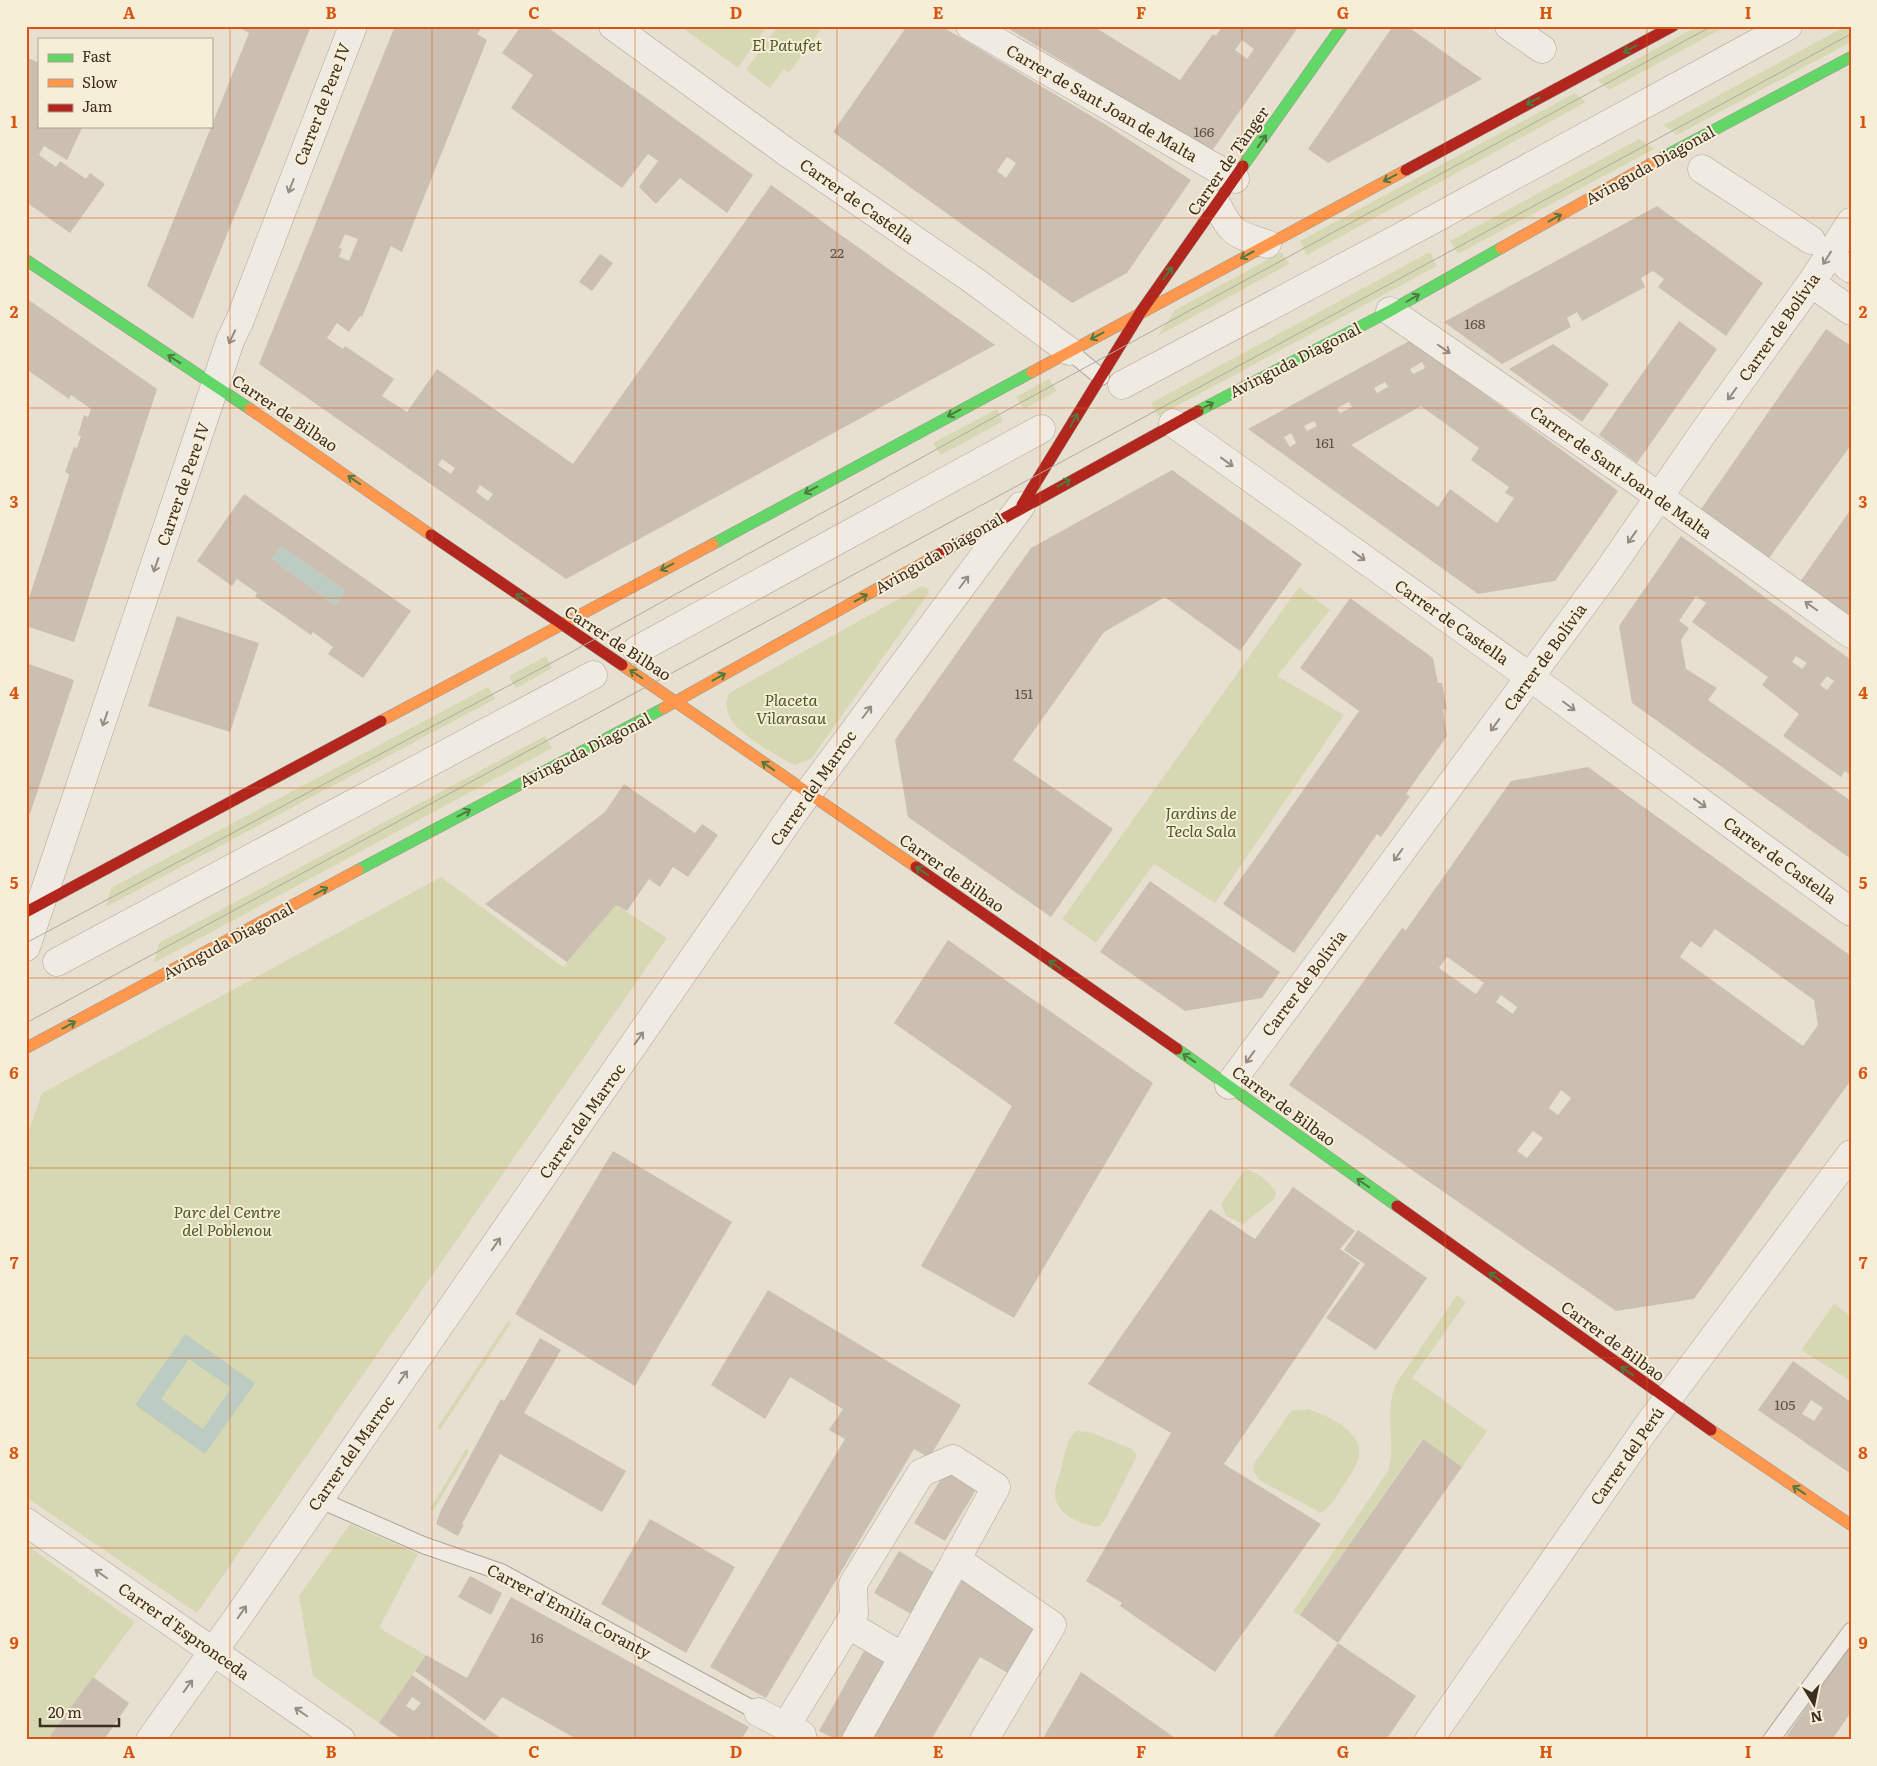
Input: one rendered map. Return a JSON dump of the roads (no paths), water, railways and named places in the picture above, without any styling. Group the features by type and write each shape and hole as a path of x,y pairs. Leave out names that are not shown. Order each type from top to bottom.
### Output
{"street":[{"name":"Carrer de Pere IV","path":"26,947 31,903 230,341 352,26"},
{"name":"Carrer de Castella","path":"613,26 785,151 973,280 1069,351"},
{"name":"Carrer de Sant Joan de Malta","path":"970,26 1235,179"},
{"name":"Carrer de Tànger","path":"1021,506 1111,381 1140,313 1342,26"},
{"path":"1509,26 1542,49"},
{"path":"31,903 562,626 1673,26"},
{"path":"1111,381 1423,225 1788,26"},
{"name":"Avinguda Diagonal","path":"26,1048 676,701 1021,506 1173,423 1390,312 1659,159 1851,57"},
{"path":"1702,170 1811,240"},
{"path":"1217,205 1226,222 1236,234 1267,244"},
{"name":"Carrer de Bolívia","path":"1229,1085 1530,677 1660,497 1703,433 1848,230"},
{"name":"Carrer de Bilbao","path":"26,260 215,385 562,626 676,701 808,794 912,864 1229,1085 1667,1400 1851,1525"},
{"path":"1811,284 1851,310"},
{"name":"Carrer de Sant Joan de Malta","path":"1390,312 1660,497 1851,634"},
{"name":"Carrer de Castella","path":"1173,423 1530,677 1851,912"},
{"path":"637,650 1041,429"},
{"name":"Carrer del Marroc","path":"150,1740 808,794 1021,506"},
{"path":"57,962 593,675"},
{"name":"Carrer del Perú","path":"1429,1740 1667,1400 1851,1154"},
{"path":"791,1733 854,1615 853,1584 921,1473 953,1459 996,1487 856,1740"},
{"name":"Carrer d'Espronceda","path":"26,1522 341,1740"},
{"path":"956,1559 1052,1625 984,1740"},
{"path":"849,1625 903,1657"},
{"name":"Carrer d'Emilia Coranty","path":"758,1712 791,1733 810,1740"}],"lane":[{"name":"Carrer de Castella","path":"1069,351 1111,381"},
{"name":"Carrer d'Emilia Coranty","path":"318,1499 423,1545 501,1572 758,1712"},
{"path":"1771,1740 1851,1631"}],"tram line":[{"path":"26,943 568,654 1009,409 1712,26"},
{"path":"26,1023 1851,34"}],"park label":[{"name":"El Patufet","path":"787,45"},
{"name":"Placeta Vilarasau","path":"791,709"},
{"name":"Jardins de Tecla Sala","path":"1201,822"},
{"name":"Parc del Centre del Poblenou","path":"227,1221"}]}
